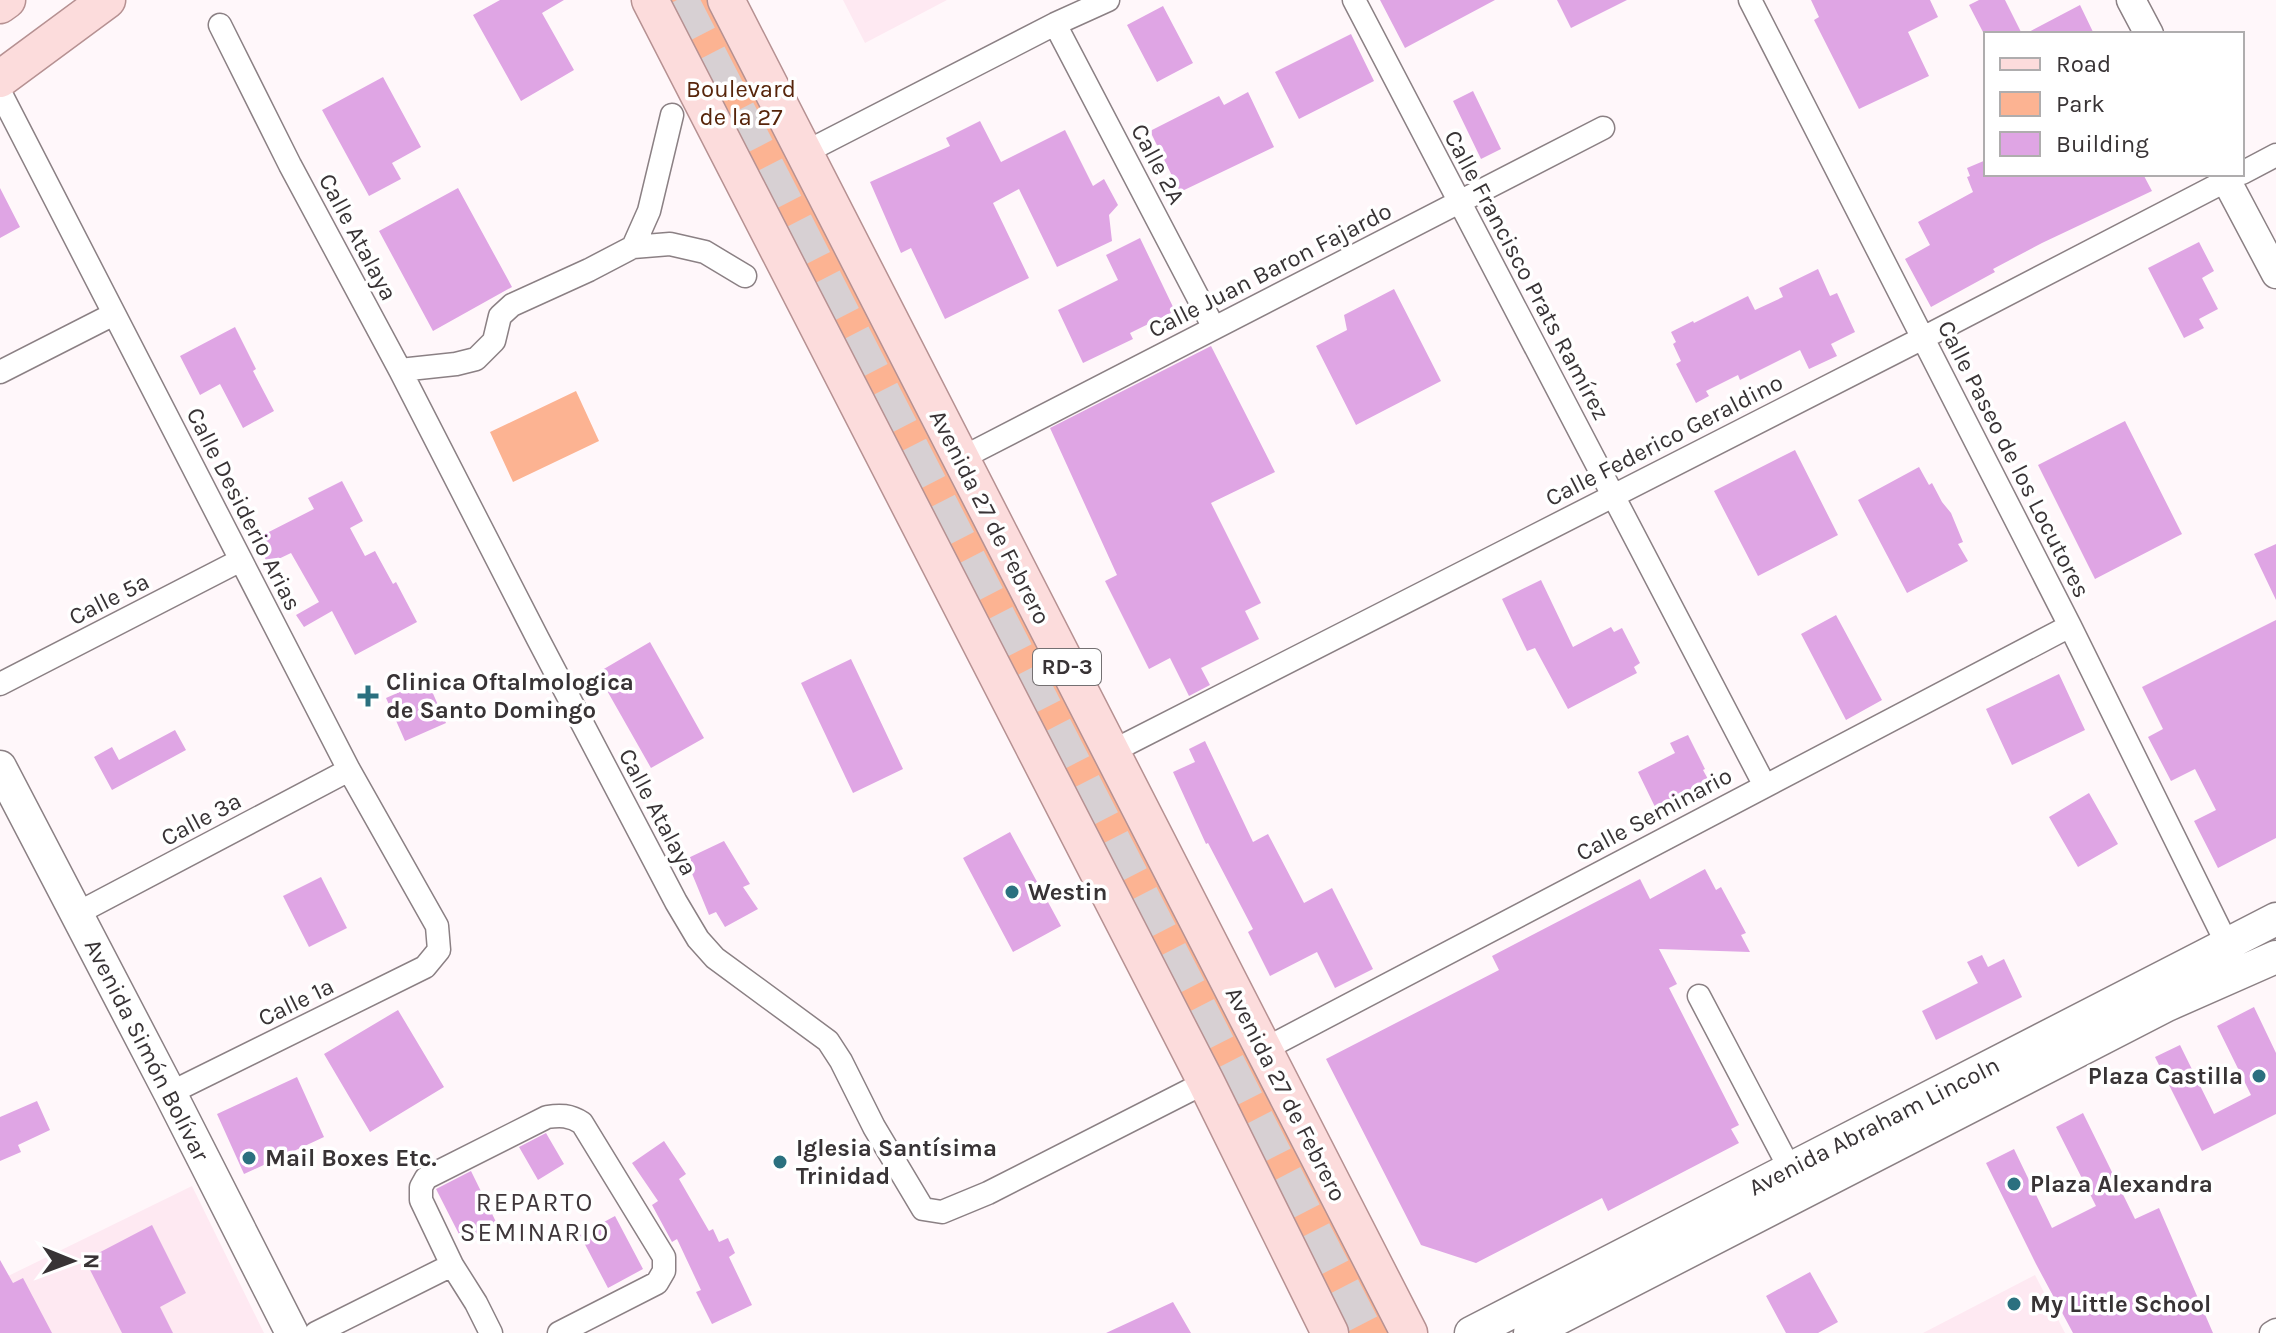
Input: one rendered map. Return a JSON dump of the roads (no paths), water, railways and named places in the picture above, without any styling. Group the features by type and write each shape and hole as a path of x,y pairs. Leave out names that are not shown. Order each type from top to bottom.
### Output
{"main road":[{"path":"0,5 7,0"},
{"path":"0,79 107,0"},
{"name":"RD-3","path":"650,0 1206,1082 1330,1333"},
{"name":"Avenida 27 de Febrero","path":"726,0 1409,1333"},
{"name":"Avenida Simón Bolívar","path":"0,767 292,1333"},
{"name":"Avenida Abraham Lincoln","path":"1471,1333 2276,919"},
{"name":"Avenida Abraham Lincoln","path":"1530,1333 2167,1005 2276,957"}],"street":[{"path":"804,153 1108,0"},
{"name":"Calle Francisco Prats Ramírez","path":"1354,0 1765,786"},
{"name":"Calle Paseo de los Locutores","path":"1750,0 2070,626 2227,944"},
{"path":"2131,0 2148,32"},
{"name":"Calle 2A","path":"1055,24 1214,328"},
{"name":"Calle Atalaya","path":"220,25 290,165 676,902 698,939 715,958 828,1041 923,1209 942,1212 988,1193 1206,1082"},
{"name":"Calle Desiderio Arias","path":"0,92 349,770 437,926 439,950"},
{"path":"633,247 649,211 672,115"},
{"name":"Calle Juan Baron Fajardo","path":"960,459 1603,128"},
{"name":"Calle Federico Geraldino","path":"2244,170 2276,155"},
{"name":"Calle Federico Geraldino","path":"1111,752 1923,338 2231,176"},
{"path":"2233,176 2276,274"},
{"path":"400,370 476,359 494,341 500,316 512,305 633,247 670,244 705,252 745,276"},
{"path":"0,372 114,314"},
{"name":"Calle 5a","path":"0,684 241,560"},
{"name":"Calle Seminario","path":"1263,1050 2070,626"},
{"name":"Calle 3a","path":"76,914 349,770"},
{"name":"Calle 1a","path":"170,1093 425,967 439,950"},
{"path":"1699,996 1790,1169"},
{"path":"491,1333 452,1265 421,1200 421,1187 426,1178 547,1117 562,1115 582,1123 664,1257 664,1271 657,1283 559,1333"},
{"path":"316,1333 452,1265"}],"tunnel":[{"path":"677,0 1362,1333"}],"place":[{"name":"Clinica Oftalmologica de Santo Domingo","path":"368,696"},
{"name":"Westin","path":"1012,892"},
{"name":"Plaza Castilla","path":"2259,1076"},
{"name":"Mail Boxes Etc.","path":"249,1158"},
{"name":"Iglesia Santísima Trinidad","path":"780,1162"},
{"name":"Plaza Alexandra","path":"2014,1184"},
{"name":"My Little School","path":"2014,1304"}],"district":[{"name":"REPARTO SEMINARIO","path":"535,1217"}],"park label":[{"name":"Boulevard de la 27","path":"741,103"}]}
